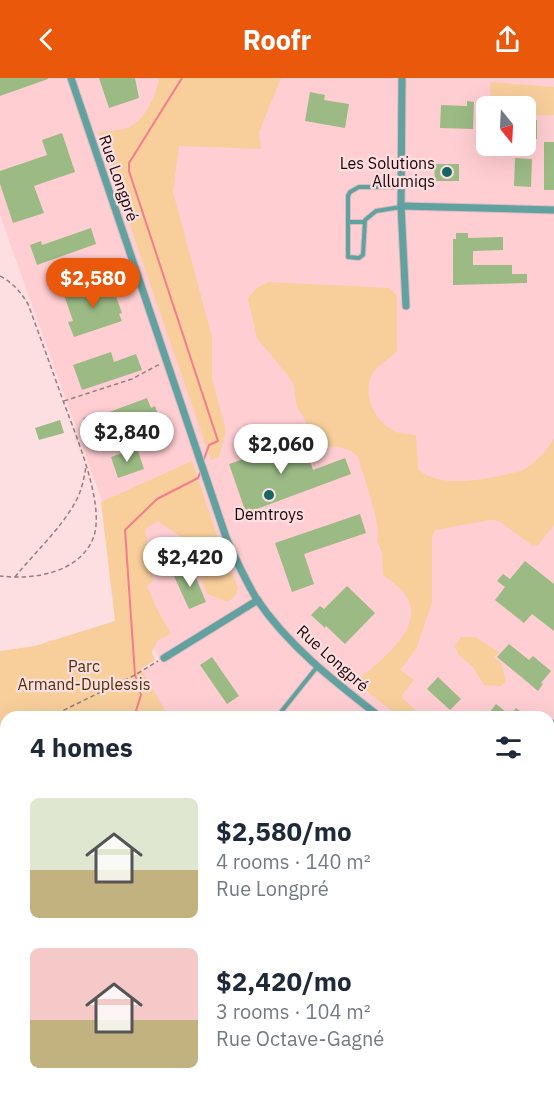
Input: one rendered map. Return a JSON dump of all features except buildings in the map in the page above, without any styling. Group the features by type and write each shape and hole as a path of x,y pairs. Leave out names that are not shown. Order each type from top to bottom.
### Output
{"street":[{"name":"Rue Longpré","path":"71,78 227,540 244,577 258,600 291,642 335,682 372,711"},
{"path":"402,78 401,206 406,306"},
{"path":"401,206 554,210"},
{"path":"164,658 258,600"}],"lane":[{"path":"401,187 359,187 348,196 347,255 350,258 359,258 363,255 364,222 374,212 401,206"},
{"path":"348,222 364,222"},
{"path":"282,711 318,666"}],"path":[{"path":"0,276 20,291 28,304 86,466 96,512 94,534 89,547 77,560 65,568 44,575 14,578 0,576"},
{"path":"63,402 132,379 153,367 168,362"},
{"path":"14,578 78,499 86,466"},
{"path":"62,711 164,658"}],"shaded area":[{"path":"0,78 554,78 554,711 158,711 135,675 159,661 0,215"}],"green space":[{"path":"159,78 281,78 259,132 261,149 179,146 173,192 212,337 212,379 226,431 219,457 211,460 98,132 127,128 139,120 152,100"},
{"path":"490,82 554,87 554,115 536,116 536,96 491,96"},
{"path":"268,282 390,288 397,296 397,351 373,373 369,385 370,400 376,414 386,426 397,432 416,435 418,469 427,475 449,481 462,481 486,479 520,471 538,458 554,438 554,525 538,545 533,546 499,521 490,520 435,530 432,537 432,603 416,649 400,670 414,680 402,695 403,699 416,711 392,711 358,684 358,680 399,642 411,618 410,605 402,590 383,575 382,552 377,541 375,512 358,457 338,447 316,448 303,416 297,408 293,382 257,338 248,298 257,288"},
{"name":"Parc Armand-Duplessis","path":"192,461 238,588 236,595 228,602 208,594 181,537 158,521 145,529 153,580 147,586 171,634 158,640 152,652 155,660 141,669 166,711 0,711 0,651 35,646 115,621 101,502"},
{"path":"461,637 475,637 499,652 494,657 501,663 506,682 501,686 484,685 473,667 459,655 455,646"}],"waterway":[{"path":"182,78 129,163 129,171 218,441 209,445 203,462"},
{"path":"136,711 141,695 135,675 125,530 157,499 198,478 201,471"}],"place":[{"name":"Les Solutions Allumiqs","path":"447,172"},
{"name":"Demtroys","path":"269,495"}]}
